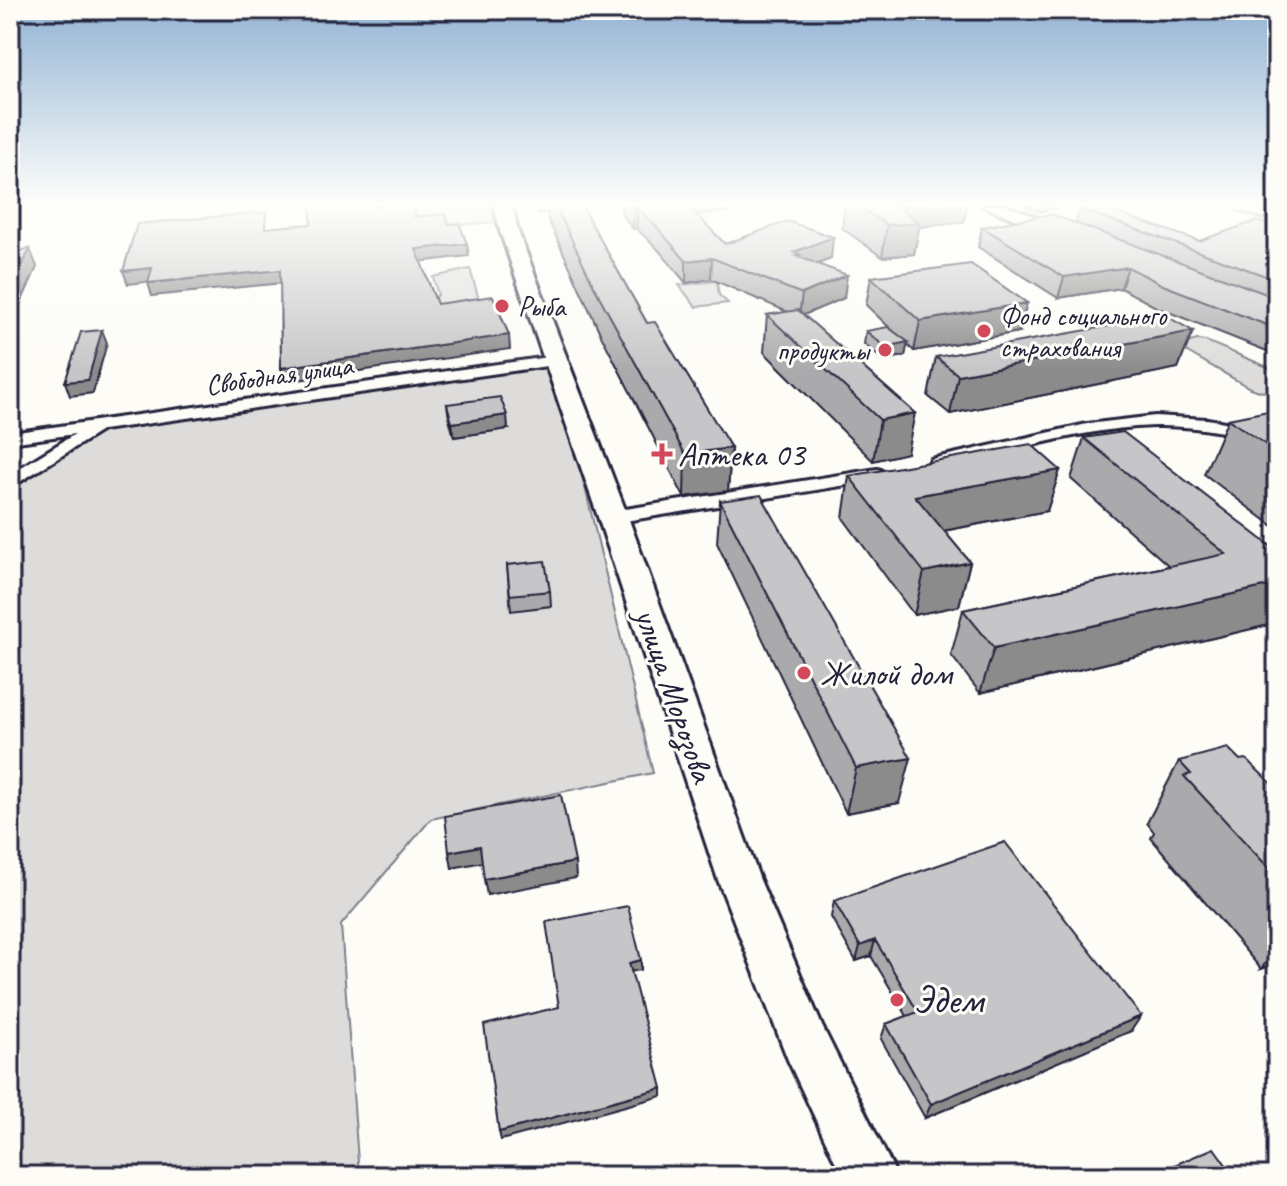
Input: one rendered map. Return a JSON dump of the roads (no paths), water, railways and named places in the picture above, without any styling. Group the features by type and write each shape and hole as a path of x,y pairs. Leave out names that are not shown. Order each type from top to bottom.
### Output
{"street":[{"name":"улица Морозова","path":"519,260 613,517 739,880 805,1043 870,1176"},
{"name":"Свободная улица","path":"10,438 555,361"},
{"path":"613,517 907,469 1008,445 1136,422 1185,421 1277,436"},
{"path":"10,482 100,426"}],"place":[{"name":"Рыба","path":"502,306"},
{"name":"Фонд социального страхования","path":"984,331"},
{"name":"продукты","path":"885,350"},
{"name":"Аптека 03","path":"662,454"},
{"name":"Жилой дом","path":"804,673"},
{"name":"Эдем","path":"897,1000"}]}
